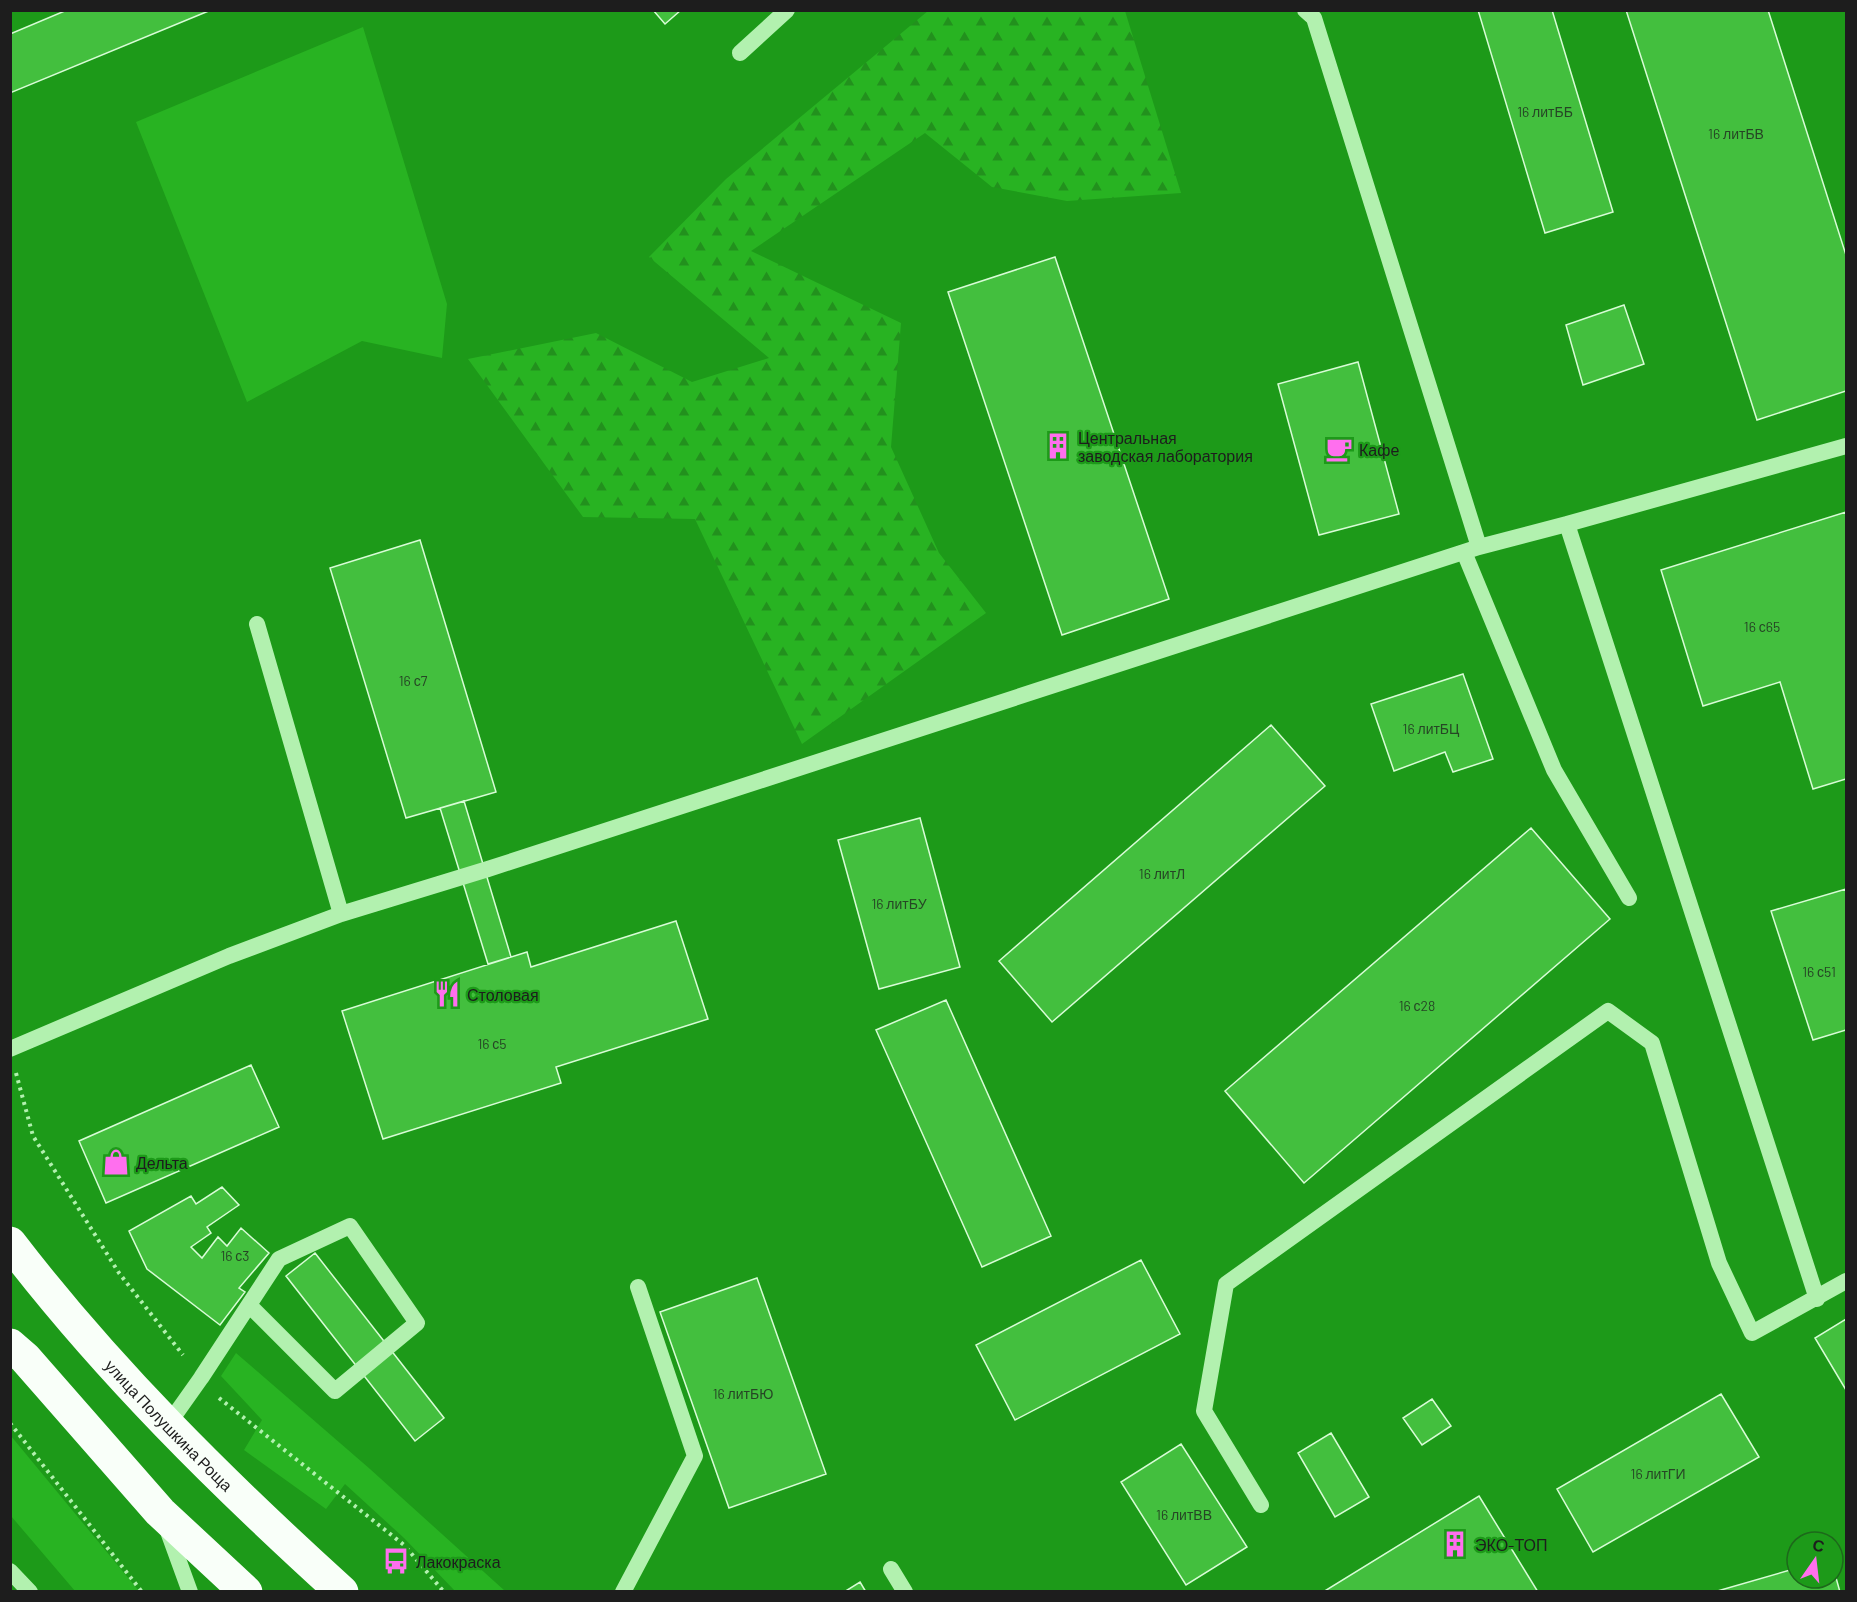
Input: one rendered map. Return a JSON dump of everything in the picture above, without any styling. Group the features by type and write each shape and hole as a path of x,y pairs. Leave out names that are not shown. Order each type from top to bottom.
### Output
{"main road":[{"name":"улица Полушкина Роща","path":"10,1243 71,1319 168,1426 274,1531 342,1592"},
{"path":"10,1345 25,1358 160,1512 246,1592"}],"lane":[{"path":"740,53 787,10"},
{"path":"1305,10 1314,18 1472,550 1554,770 1629,898"},
{"path":"12,1056 229,956 341,914 488,869 1472,550 1846,446"},
{"path":"1568,524 1817,1299"},
{"path":"257,624 341,914"},
{"path":"1262,1505 1204,1411 1226,1284 1608,1011 1652,1043 1719,1263 1752,1333 1846,1281"},
{"path":"168,1426 279,1259 350,1226 417,1323 335,1391 249,1305"},
{"path":"623,1592 695,1456 638,1287"},
{"path":"160,1512 190,1592"},
{"path":"891,1569 905,1592"},
{"path":"10,1570 30,1592"}],"path":[{"path":"12,1056 33,1136 119,1273 213,1393 404,1545 444,1592"},
{"path":"10,1423 142,1592"}],"green space":[{"path":"928,11 1125,11 1181,193 1067,201 992,187 925,133 751,251 901,323 891,447 939,553 986,613 802,744 695,519 583,517 468,359 596,333 692,382 769,358 649,257 726,179"},
{"path":"363,27 447,304 442,358 362,341 247,402 136,122"},
{"path":"236,1353 370,1469 505,1591 455,1591 404,1538 345,1484 326,1509 244,1450 262,1420 221,1376"},
{"path":"11,1436 139,1591 75,1591 11,1516"}],"building":[{"path":"67,10 211,10 10,93 10,34"},
{"path":"653,10 681,10 665,24"},
{"path":"1478,10 1552,10 1613,212 1545,233"},
{"path":"1626,10 1768,10 1846,255 1846,391 1757,420"},
{"name":"Центральная заводская лаборатория","path":"1055,257 1169,599 1062,635 948,292"},
{"path":"1624,305 1644,364 1583,385 1566,325"},
{"name":"Кафе","path":"1358,362 1399,514 1319,535 1278,384"},
{"path":"1846,512 1846,779 1813,789 1780,682 1703,706 1661,570"},
{"path":"420,540 496,792 406,818 330,568"},
{"path":"1463,674 1493,759 1453,772 1445,752 1394,771 1371,704"},
{"path":"1271,725 1325,786 1052,1022 999,961"},
{"path":"464,801 511,957 488,964 440,808"},
{"path":"920,818 960,967 879,989 838,840"},
{"path":"1531,828 1610,919 1304,1183 1225,1091"},
{"path":"1846,889 1846,1030 1813,1040 1771,911"},
{"path":"676,921 708,1019 556,1067 561,1083 383,1139 342,1011 527,952 531,967"},
{"path":"946,1000 1051,1236 982,1267 876,1030"},
{"path":"251,1065 279,1127 106,1203 79,1141"},
{"path":"222,1187 239,1205 207,1227 211,1233 191,1247 202,1258 218,1237 227,1246 241,1228 269,1253 239,1288 245,1292 220,1325 147,1269 129,1231 191,1196 196,1204"},
{"path":"315,1253 444,1418 415,1441 286,1276"},
{"path":"1141,1260 1180,1334 1015,1420 976,1345"},
{"path":"757,1278 826,1474 729,1508 660,1312"},
{"path":"1846,1319 1846,1390 1815,1338"},
{"path":"1721,1394 1759,1457 1593,1552 1557,1489"},
{"path":"1432,1399 1451,1426 1422,1445 1403,1418"},
{"path":"1331,1433 1369,1497 1335,1517 1298,1453"},
{"path":"1181,1444 1247,1547 1186,1585 1121,1482"},
{"name":"ЭКО-ТОП","path":"1479,1496 1538,1592 1323,1592"},
{"path":"1785,1571 1785,1590 1839,1590 1840,1592 1714,1592"},
{"path":"860,1582 866,1592 844,1592"}],"place":[{"name":"Центральная заводская лаборатория","path":"1058,446"},
{"name":"Кафе","path":"1339,449"},
{"name":"Столовая","path":"447,994"},
{"name":"Дельта","path":"116,1162"},
{"name":"ЭКО-ТОП","path":"1455,1544"},
{"name":"Лакокраска","path":"396,1561"}]}
